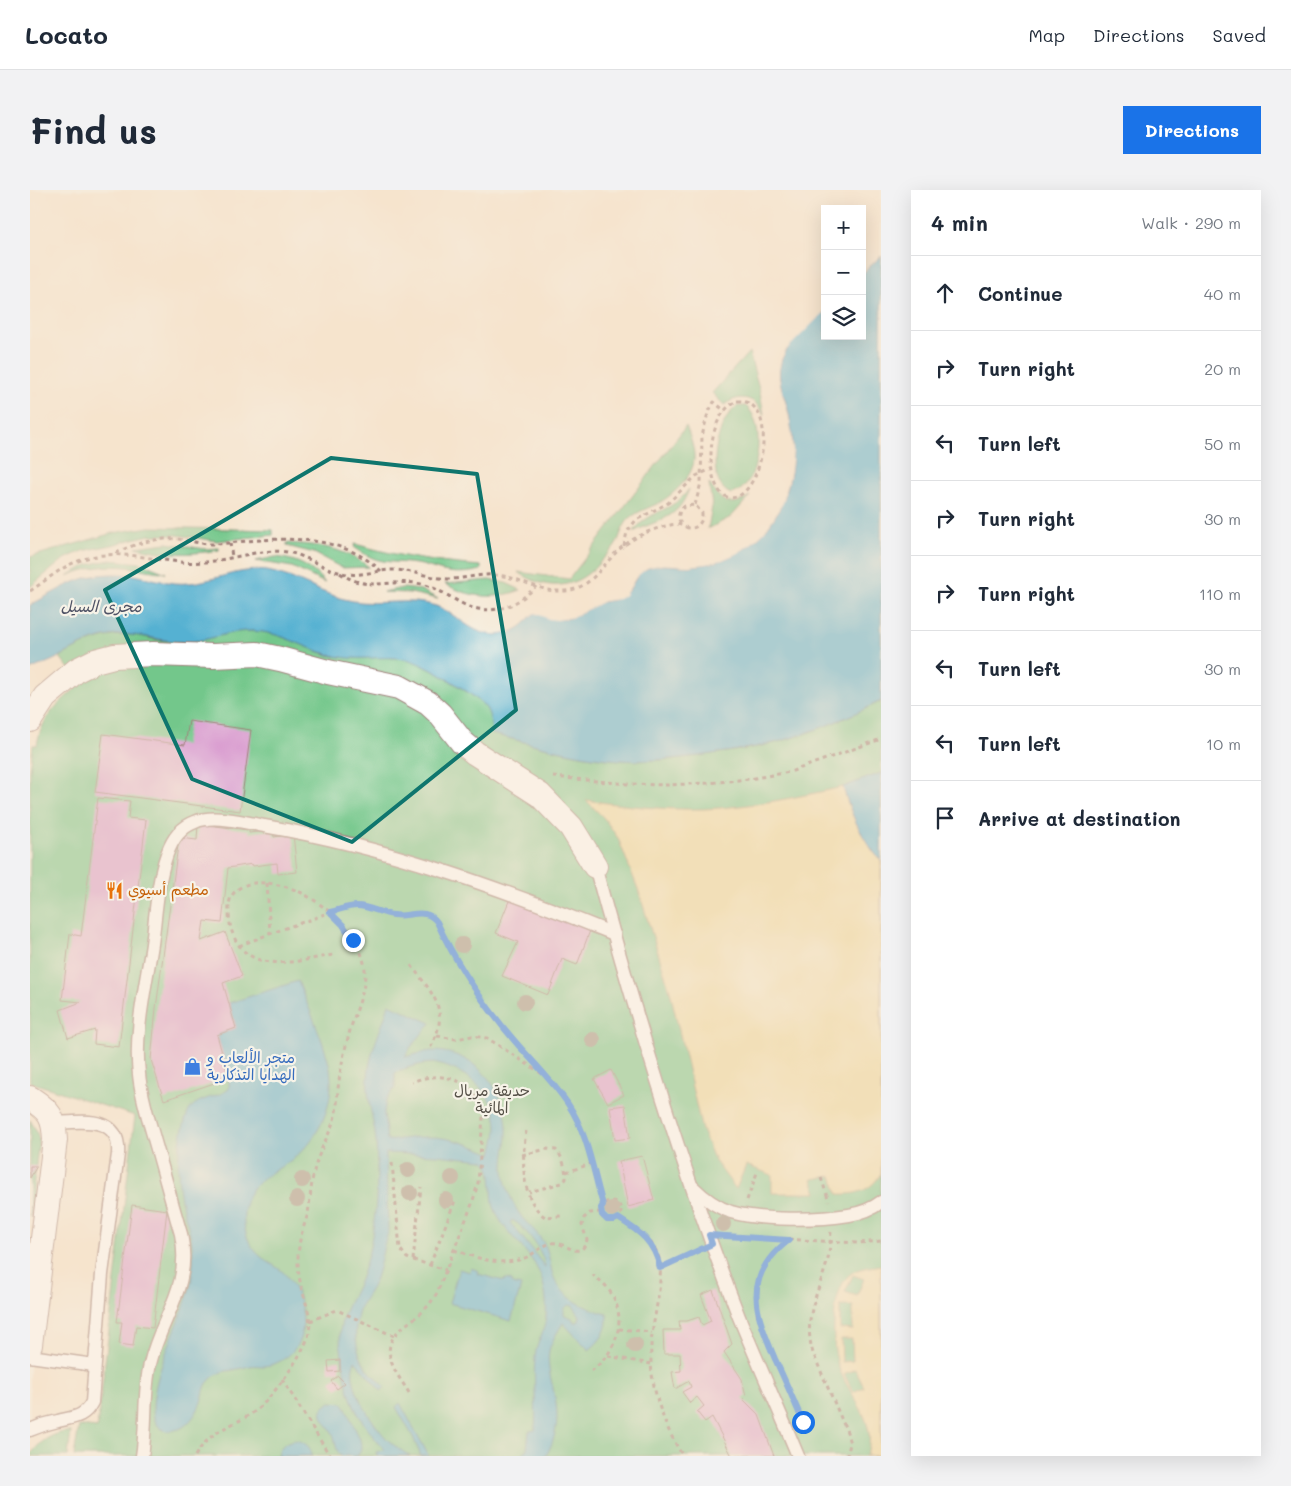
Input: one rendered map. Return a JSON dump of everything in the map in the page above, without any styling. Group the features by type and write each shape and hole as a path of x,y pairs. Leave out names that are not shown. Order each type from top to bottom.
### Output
{"street":[{"path":"30,720 46,697 77,670 95,661 114,656 256,654 391,685 414,694 428,703 474,753 540,795 571,827 595,866"},
{"path":"30,1098 45,1110 54,1123 55,1140 30,1345"}],"lane":[{"path":"142,1456 151,1361 177,1295 184,1269 184,1246 144,1104 138,1056 161,878 167,852 178,833 187,825 197,820 210,819 255,824 318,836 450,872 512,893 614,934"},
{"path":"595,866 643,1034 692,1185 739,1316 798,1456"},
{"path":"30,1430 78,1417 84,1414 92,1402 102,1274 119,1146 112,1131 99,1123 54,1123"},
{"path":"692,1185 700,1194 719,1207 741,1214 765,1217 851,1215 865,1211 881,1202"},
{"path":"30,1356 94,1365"}],"path":[{"path":"737,401 748,402 759,412 762,430 762,455 754,479 747,490 738,497 732,498 722,494 716,484 710,458 712,438 725,411 732,403 737,401"},
{"path":"695,505 701,483 702,436 708,413 714,402 725,411"},
{"path":"624,546 627,532 636,520 668,503 702,472 711,469"},
{"path":"338,572 359,574 404,571 448,578 504,575 553,591 562,591 579,587 594,577 624,546 639,536 656,529 681,524 691,528 700,524 702,513 695,505"},
{"path":"681,524 678,520 680,509 685,506 695,505"},
{"path":"116,553 134,544 155,539 176,539 205,544 283,539 317,541 347,550 382,571"},
{"path":"230,543 232,558"},
{"path":"30,591 70,564 92,556 116,553 166,562 186,563 206,562 267,551 288,552 308,558 365,584 405,582 426,585 464,604 486,610 508,607 523,598 536,586"},
{"path":"550,776 657,785 741,780 790,772 881,738"},
{"path":"195,1456 206,1441 216,1432 260,1407 282,1379 305,1344 310,1321 299,1276 299,1244 307,1216 315,1164 329,1136 336,1114 342,1064 365,970 356,945 343,925 330,912 305,894 291,888 267,883 251,883 239,888 230,898 230,923 239,946 254,958 273,963 333,955"},
{"path":"267,883 270,934"},
{"path":"239,946 330,912 356,906 375,909 397,916 420,913 434,918 454,958 472,986 501,1025 569,1105 584,1137 603,1205 601,1212 607,1220 618,1218 621,1212 616,1202 608,1201 603,1205"},
{"path":"411,965 429,989 441,1016 437,1036 429,1050"},
{"path":"437,1036 456,1039 472,1036 487,1038 546,1076"},
{"path":"409,1393 394,1369 391,1360 390,1350 394,1336 402,1326 421,1313 430,1304 437,1293 478,1184 482,1142 482,1107 476,1096 468,1088 458,1081 435,1076 423,1077 412,1082"},
{"path":"526,1131 522,1155 524,1174 536,1210 545,1217 561,1216"},
{"path":"522,1155 546,1149 556,1150 560,1154 566,1172 566,1179 562,1183 529,1192"},
{"path":"392,1163 400,1249 404,1256 446,1270"},
{"path":"566,1172 591,1164"},
{"path":"748,1198 758,1170"},
{"path":"820,1178 826,1192"},
{"path":"413,1260 421,1187"},
{"path":"430,1265 456,1198"},
{"path":"454,1250 493,1261 512,1261 529,1256 546,1245 554,1243 562,1244 574,1250 582,1248 587,1240 582,1225 584,1218 590,1214 601,1212"},
{"path":"618,1218 638,1231 657,1254 660,1268 652,1332 651,1364 654,1387 660,1406 668,1428 683,1456"},
{"path":"660,1268 711,1239 830,1240 872,1243 881,1241"},
{"path":"759,1320 756,1302 760,1279 770,1258 789,1240"},
{"path":"830,1240 829,1256 812,1309 809,1331 813,1353 848,1432 850,1444 847,1456"},
{"path":"591,1371 608,1356 615,1343 618,1329 618,1313 614,1298 605,1285 593,1275"},
{"path":"310,1321 337,1310 394,1336"},
{"path":"618,1329 652,1332"},
{"path":"608,1356 651,1364"},
{"path":"282,1379 330,1456"}],"highlighted area":[{"path":"331,458 477,474 516,710 352,842 192,779 105,590"}],"green space":[{"path":"749,352 764,415 757,404 752,401 742,398 730,401 724,405 712,393"},
{"path":"738,406 746,406 753,414 757,426 757,454 749,481 741,489 731,494 722,488 717,477 715,464 716,450 724,423 730,413"},
{"path":"686,426 694,456 693,467 690,473 676,490 665,499 629,519 616,545 593,570 573,582 563,585 541,583 518,572 569,579"},
{"path":"709,483 726,502 737,502 750,496 731,517 708,529 712,506"},
{"path":"689,489 685,499 673,513 633,532 647,519 676,502"},
{"path":"149,527 273,530 273,535 217,541 177,535 150,535 73,555 63,560 30,587 30,557 113,533"},
{"path":"167,543 205,549 219,548 219,550 178,553 157,552 136,547"},
{"path":"287,543 330,548 350,555 369,567 342,568 314,553 287,546"},
{"path":"355,544 418,558 481,566 481,570 453,573 419,565 377,560 354,547"},
{"path":"275,557 303,564 325,583 292,567 256,561"},
{"path":"110,560 141,563 166,573 106,566 67,576 87,565"},
{"path":"489,580 506,583 521,590 501,595 483,596 473,595 445,584"},
{"path":"402,588 421,590 438,599 411,593 383,592"},
{"name":"حديقة مريال المائية","path":"238,631 261,631 278,634 333,656 400,658 416,662 450,681 481,703 489,714 492,734 555,750 630,761 682,758 774,743 815,730 881,701 881,773 843,787 881,861 881,1456 74,1456 79,1426 97,1428 135,1116 30,1082 30,771 33,745 37,745 43,725 53,710 81,684 60,657 86,643 104,637 134,635 168,641"},
{"path":"30,1120 39,1139 30,1216"},
{"path":"63,1432 71,1432 68,1456 30,1456 36,1447 44,1441"}],"sand":[{"path":"843,787 858,826 868,844 881,861 881,1173 873,1184 851,1194 838,1194 832,1176 812,1179 817,1193 772,1193 772,1175 746,1165 736,1189 715,1161 702,1130 670,991 638,889 618,838 604,818 586,800 645,807 704,809 757,804"},
{"path":"881,1265 881,1456 866,1456 869,1433 862,1410 839,1368 835,1347 834,1318 839,1294 846,1278 858,1270","holes":["853,1275 864,1279 857,1296 845,1292","840,1306 853,1306 853,1330 840,1329","841,1339 852,1339 853,1361 842,1362","855,1369 864,1387 853,1392 844,1374"]}],"water":[{"name":"مجرى السيل","path":"881,256 881,701 815,730 765,745 699,756 629,761 571,753 492,734 489,714 481,702 449,680 414,661 397,658 340,657 263,632 243,631 185,642 134,635 109,636 88,642 30,670 30,605 78,580 102,575 133,575 182,583 199,582 247,571 267,571 289,577 331,595 353,601 426,603 444,610 479,632 500,635 518,628 535,613 556,619 564,619 578,615 602,602 615,599 629,590 641,572 653,566 696,565 732,556 754,541 768,526 779,510 791,472 792,430 779,374 784,355 794,341 821,315 821,340 866,340 866,270"},
{"path":"881,773 881,861 868,844 858,826 843,787"},
{"path":"298,981 319,1032 329,1064 331,1079 327,1108 315,1135 296,1157 265,1177 255,1186 247,1198 244,1221 249,1242 253,1248 264,1259 284,1273 297,1293 303,1316 300,1339 293,1351 277,1363 221,1372 215,1376 206,1385 199,1408 190,1421 179,1429 166,1431 156,1423 153,1410 154,1395 164,1360 189,1291 193,1267 191,1240 180,1196 178,1178 179,1150 185,1120 190,1109 198,1102 229,1089 229,1078 217,1035 236,1028 229,1003"},
{"path":"389,1004 431,1023 405,1057 431,1051 446,1052 473,1064 493,1085 505,1112 507,1135 504,1173 513,1203 521,1216 544,1243 555,1281 560,1288 566,1295 581,1305 607,1314 603,1334 589,1350 563,1323 551,1344 548,1358 557,1411 557,1424 552,1444 546,1456 522,1456 527,1448 529,1431 535,1430 535,1357 546,1318 545,1291 534,1263 503,1225 498,1216 493,1202 491,1175 487,1163 483,1160 437,1155 386,1153 388,1233 375,1281 363,1301 356,1325 358,1351 361,1359 371,1373 385,1387 381,1391 355,1361 353,1380 362,1402 381,1432 390,1442 410,1456 377,1456 376,1452 385,1450 368,1430 356,1410 348,1389 340,1336 344,1314 364,1269 372,1236 377,1165 375,1133 368,1093 368,1077 373,1050","holes":["433,1063 445,1066 467,1077 485,1093 495,1114 497,1127 492,1154 464,1143 441,1138 417,1137 387,1141 384,1113 386,1100 395,1088 395,1073 414,1066","512,1220 517,1223 528,1234 542,1255 545,1267 510,1223","568,1305 573,1306 580,1316 578,1322 574,1322 572,1318 564,1315 564,1309"]},
{"path":"471,1268 479,1271 478,1274 504,1281 505,1279 512,1281 512,1284 521,1286 511,1321 449,1303 459,1269 470,1272"},
{"path":"331,1402 342,1403 348,1412 361,1443 360,1452 357,1456 341,1456 338,1451 333,1434 322,1414 325,1406"},
{"path":"400,1403 429,1456 421,1456 413,1437 396,1407"},
{"path":"294,1440 306,1445 310,1449 312,1456 278,1456 283,1445"}],"pier":[{"path":"821,311 821,315 786,350 781,360 779,380 791,430 793,450 791,470 783,503 764,532 738,553 722,560 689,566 663,564 647,568 635,578 625,595 619,599 604,601 574,617 557,620 535,613 531,615 535,611 558,617 573,615 603,599 619,596 623,593 633,576 646,566 663,562 689,564 721,558 736,550 763,530 781,502 789,470 789,430 776,370 784,349"}],"building":[{"path":"189,721 251,730 240,811 95,792 103,734 185,745"},
{"path":"98,798 130,801 128,818 146,820 119,1047 94,1044 95,1030 68,1038 60,1010 81,1002 62,1000 70,934 81,936"},
{"path":"198,824 249,830 249,833 273,830 274,837 293,834 297,872 278,874 277,863 253,866 252,864 228,868 222,923 204,921 201,941 225,932 242,976 223,983 236,1028 217,1035 229,1078 164,1100 151,1060 156,1008 179,838 197,840"},
{"path":"511,896 591,928 577,965 562,959 548,995 502,976 518,942 496,933"},
{"path":"611,1070 624,1095 608,1103 594,1079"},
{"path":"625,1105 630,1138 615,1140 610,1107"},
{"path":"642,1156 654,1200 628,1207 619,1161"},
{"path":"30,1166 37,1166 30,1178"},
{"path":"132,1205 167,1210 153,1328 136,1326 133,1346 119,1344 122,1322 117,1322"},
{"path":"713,1290 732,1344 724,1352 742,1379 746,1396 743,1399 759,1415 774,1456 732,1456 712,1417 705,1422 697,1412 704,1406 697,1397 690,1403 682,1392 691,1387 689,1381 675,1389 672,1372 681,1371 680,1354 664,1354 663,1330 680,1330 679,1321 687,1321 699,1317 702,1325 711,1321 701,1295"},
{"path":"340,1360 340,1371 329,1372 328,1361"},
{"path":"338,1376 345,1383 337,1389 331,1381"}],"place":[{"name":"مطعم أسيوي","path":"114,890"},
{"name":"متجر الألعاب و الهدايا التذكارية","path":"193,1067"}],"route":[{"path":"353,940 343,925 330,912 356,906 375,909 389,915 405,916 420,913 434,918 461,971 501,1025 569,1105 584,1137 603,1205 601,1208 602,1215 611,1221 618,1218 638,1231 657,1254 660,1268 712,1244 709,1235 789,1240 770,1258 764,1268 757,1290 756,1302 761,1325 803,1422"}]}
